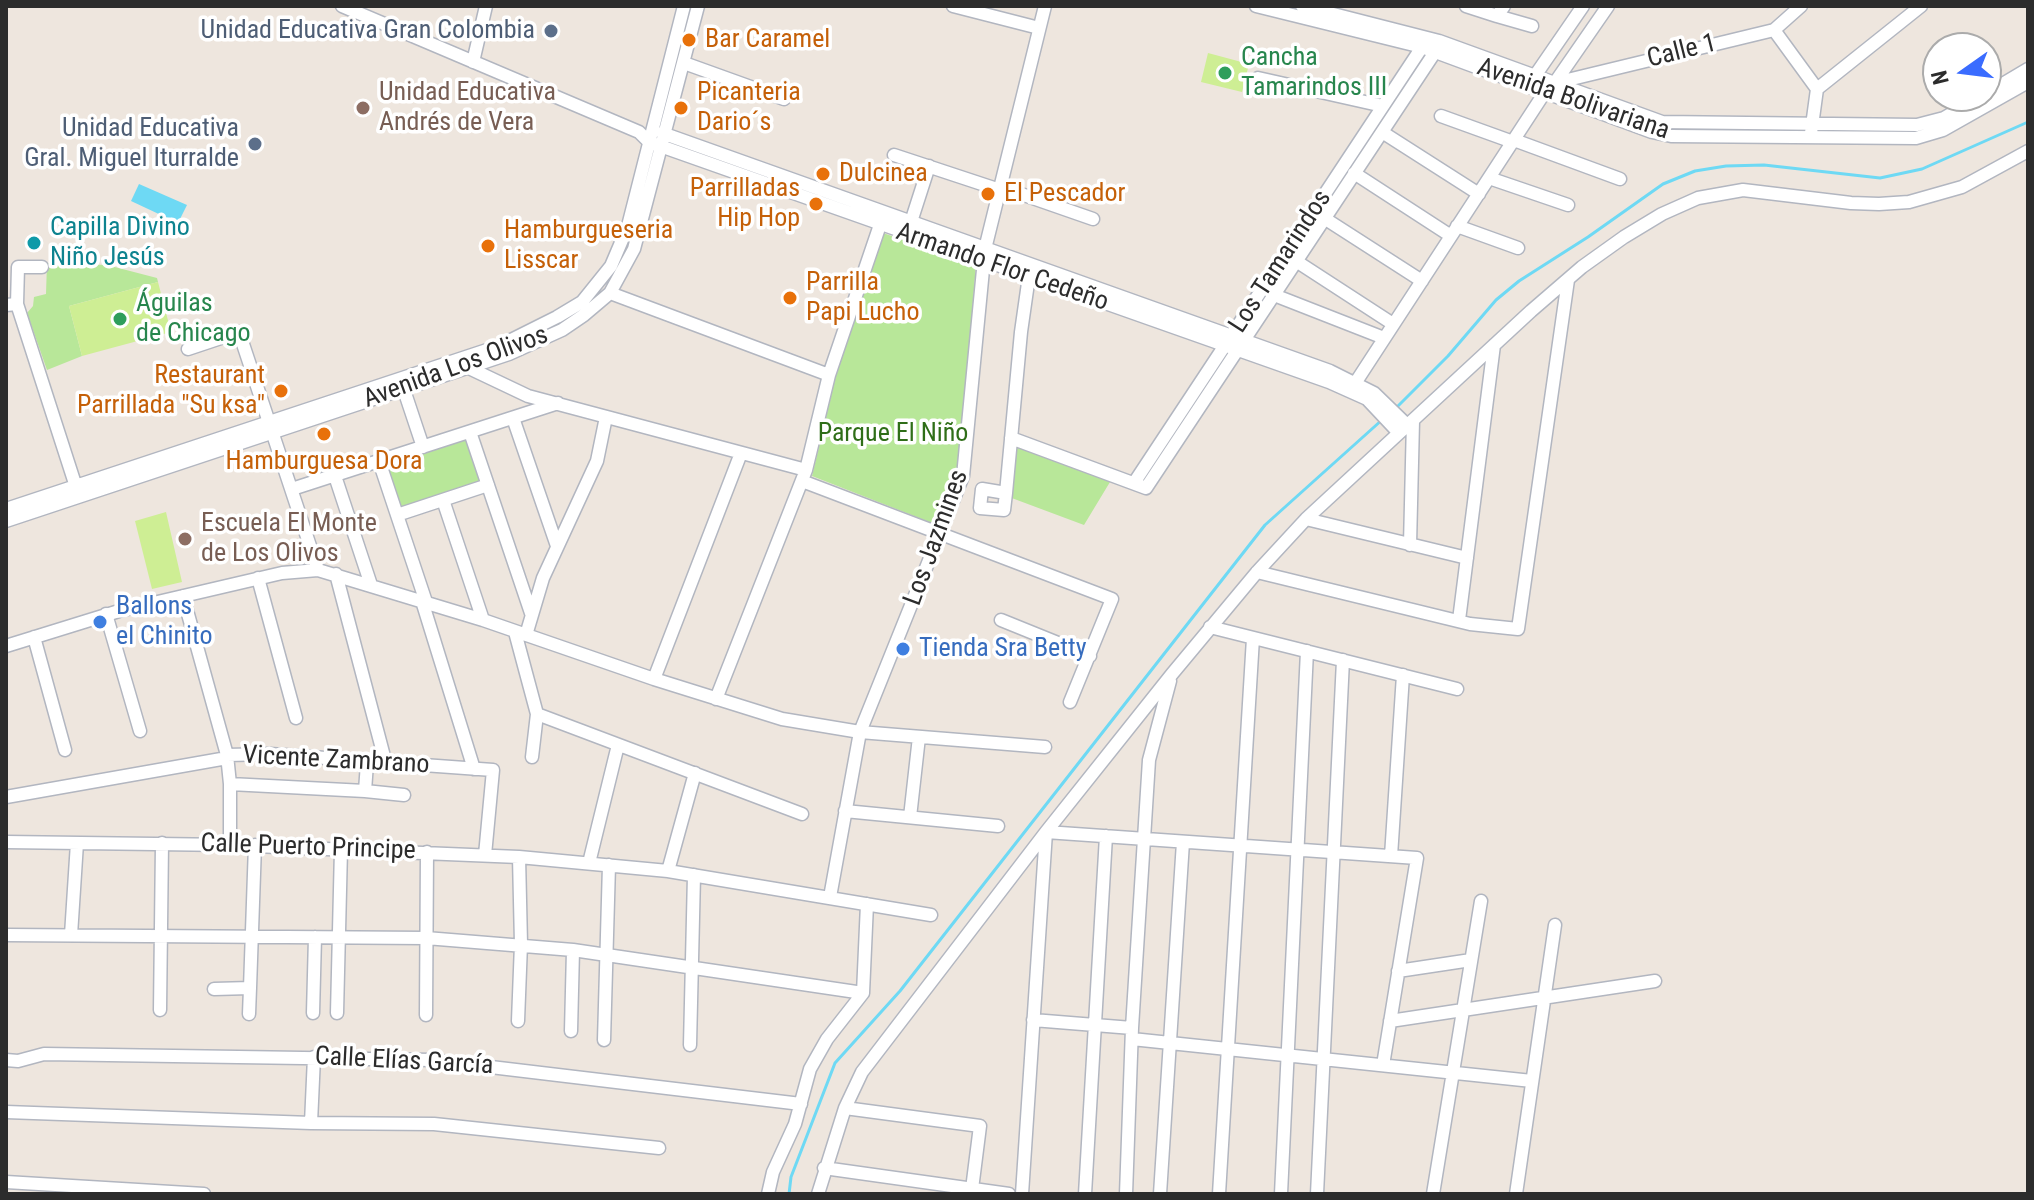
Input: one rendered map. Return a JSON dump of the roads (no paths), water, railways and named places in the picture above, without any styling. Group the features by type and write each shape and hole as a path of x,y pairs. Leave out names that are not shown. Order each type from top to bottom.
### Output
{"street":[{"path":"473,62 486,6"},
{"name":"Avenida Los Olivos","path":"271,427 404,390 509,354 562,330 610,293 634,249 684,6"},
{"name":"Avenida Los Olivos","path":"6,521 78,491 499,346 582,302 611,266 628,226 684,63 698,6"},
{"path":"953,6 1039,28"},
{"name":"Los Jazmines","path":"830,897 860,732 963,476 985,255 1045,6"},
{"name":"Avenida Bolivariana","path":"1256,6 1315,11"},
{"name":"Avenida Bolivariana","path":"1302,6 1431,44 1662,135 1811,132 1898,126 1931,123 1952,112"},
{"path":"1466,6 1500,11 1532,26"},
{"path":"1531,81 1583,6"},
{"path":"1353,386 1489,178 1608,6"},
{"name":"Calle 1","path":"1549,90 1774,30 1801,6"},
{"path":"1811,132 1817,89 1921,6"},
{"name":"Armando Flor Cedeño","path":"346,7 639,132 1353,386 1371,396 1407,426"},
{"path":"1774,30 1817,89"},
{"name":"Los Tamarindos","path":"1011,438 1140,485 1234,343 1383,106 1431,44"},
{"name":"Los Tamarindos","path":"1234,343 1274,295 1382,132 1431,44"},
{"path":"684,63 784,99"},
{"name":"Avenida Bolivariana","path":"2002,84 2028,69"},
{"path":"1258,78 1383,106"},
{"name":"Avenida Bolivariana","path":"1811,132 1898,139 1930,136 2028,82"},
{"path":"1441,116 1620,179"},
{"path":"1382,132 1479,194"},
{"path":"818,1194 845,1108 862,1072 1046,832 1210,627 1306,519 1568,280 1643,225 1684,203 1711,194 1743,190 1865,204 1909,202 1962,187 2028,151"},
{"path":"894,155 1093,219"},
{"path":"911,222 929,166"},
{"path":"1354,173 1454,231 1518,248"},
{"path":"1489,178 1568,205"},
{"path":"1324,218 1422,281"},
{"path":"716,699 804,475 829,375 882,219"},
{"name":"Armando Flor Cedeño","path":"882,219 911,222 985,255"},
{"path":"1296,261 1393,324"},
{"path":"42,267 18,267 12,305 78,491"},
{"path":"1006,493 1030,271"},
{"path":"1257,572 1459,620 1518,629 1568,280"},
{"path":"610,293 829,375"},
{"path":"1274,295 1384,338"},
{"path":"188,349 239,332 318,570"},
{"path":"1459,620 1494,345"},
{"path":"469,368 518,392 741,453 804,475 941,534 1112,599 1070,702"},
{"path":"404,390 423,447"},
{"path":"292,489 558,403"},
{"path":"532,757 537,714 520,634 597,461 606,417"},
{"path":"513,418 557,546"},
{"path":"1407,426 1410,545"},
{"path":"470,432 531,613"},
{"path":"654,679 741,453"},
{"path":"379,461 474,769 493,770 485,855"},
{"path":"335,476 371,585"},
{"path":"397,515 488,485"},
{"name":"Avenida Los Olivos","path":"6,509 78,491"},
{"path":"443,500 483,620"},
{"path":"1306,519 1467,558"},
{"path":"6,646 106,614 258,578 318,570 483,620 716,699 803,724 860,732 1045,747"},
{"path":"336,574 386,764"},
{"path":"258,578 296,718"},
{"path":"183,596 227,757 230,845"},
{"path":"106,614 140,731"},
{"path":"1001,620 1090,656"},
{"path":"1210,627 1457,689"},
{"path":"34,637 65,750"},
{"path":"1219,1194 1253,638"},
{"path":"1281,1194 1307,651"},
{"path":"1317,1194 1343,660"},
{"path":"1126,1194 1132,1034 1149,760 1172,674"},
{"path":"1391,856 1403,675"},
{"path":"537,714 802,814"},
{"path":"910,817 919,737"},
{"path":"589,863 618,745"},
{"name":"Vicente Zambrano","path":"6,797 227,757 270,754 474,769"},
{"path":"365,791 367,763"},
{"path":"668,871 695,773"},
{"path":"230,784 404,795"},
{"path":"845,811 998,826"},
{"path":"1046,832 1417,858 1383,1065"},
{"path":"1022,1194 1046,832"},
{"path":"1085,1194 1106,836"},
{"name":"Calle Puerto Principe","path":"6,842 255,845 519,857 668,871 931,915"},
{"path":"1160,1194 1183,842"},
{"path":"71,935 77,843"},
{"path":"160,1010 162,843"},
{"path":"249,1014 255,845"},
{"path":"337,1013 341,849"},
{"path":"426,1015 427,852"},
{"path":"518,1021 521,944 519,857"},
{"path":"604,1040 609,865"},
{"path":"690,1045 694,875"},
{"path":"1433,1194 1481,901"},
{"path":"768,1194 773,1172 801,1104 810,1069 863,993 867,904"},
{"path":"1516,1194 1555,925"},
{"path":"6,935 426,938 521,944 863,993"},
{"path":"313,1013 315,937"},
{"path":"571,1031 573,950"},
{"path":"1398,971 1471,960"},
{"path":"1390,1021 1655,981"},
{"path":"214,989 250,988"},
{"path":"1033,1020 1094,1026 1168,1043 1532,1081"},
{"name":"Calle Elías García","path":"6,1060 18,1061 44,1054 461,1061 801,1104"},
{"path":"311,1123 314,1057"},
{"path":"845,1108 980,1126 972,1189"},
{"path":"6,1112 311,1123 434,1124 659,1148"},
{"path":"824,1168 1009,1194"},
{"path":"6,1182 204,1194"}],"water":[{"path":"139,184 187,205 178,223 131,201"}],"waterway":[{"path":"1395,409 1448,356 1496,300 1519,281 1663,184 1695,171 1726,166 1764,165 1880,178 1922,169 2028,122"},
{"path":"789,1194 791,1177 835,1063 900,991 1265,525 1383,419"}],"place":[{"name":"Unidad Educativa Gran Colombia","path":"551,31"},
{"name":"Bar Caramel","path":"689,40"},
{"name":"Cancha Tamarindos III","path":"1225,73"},
{"name":"Unidad Educativa Andrés de Vera","path":"363,108"},
{"name":"Picanteria Dario´s","path":"681,108"},
{"name":"Unidad Educativa Gral. Miguel Iturralde","path":"255,144"},
{"name":"Dulcinea","path":"823,174"},
{"name":"El Pescador","path":"988,194"},
{"name":"Parrilladas Hip Hop","path":"816,204"},
{"name":"Capilla Divino Niño Jesús","path":"34,243"},
{"name":"Hamburgueseria Lisscar","path":"488,246"},
{"name":"Parrilla Papi Lucho","path":"790,298"},
{"name":"Águilas de Chicago","path":"120,319"},
{"name":"Restaurant Parrillada \"Su ksa\"","path":"281,391"},
{"name":"Hamburguesa Dora","path":"324,434"},
{"name":"Escuela El Monte de Los Olivos","path":"185,539"},
{"name":"Ballons el Chinito","path":"100,622"},
{"name":"Tienda Sra Betty","path":"903,649"}],"park label":[{"name":"Parque El Niño","path":"893,434"}]}
